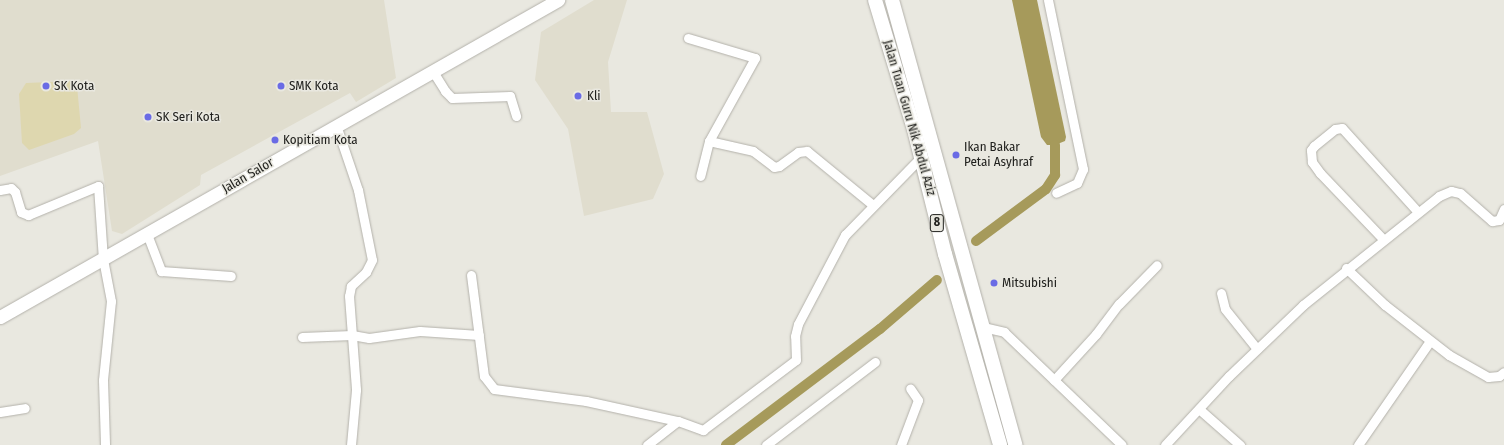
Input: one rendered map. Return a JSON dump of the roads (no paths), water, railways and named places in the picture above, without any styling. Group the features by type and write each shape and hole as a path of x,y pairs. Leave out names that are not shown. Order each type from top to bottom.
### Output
{"main road":[{"name":"Jalan Salor","path":"0,317 432,70 558,0"},
{"name":"Jalan Tuan Guru Nik Abdul Aziz","path":"875,0 921,157 945,254 1000,445"},
{"name":"Jalan Tuan Guru Nik Abdul Aziz","path":"892,0 1015,445"}],"street":[{"path":"1048,0 1083,169 1077,183 1056,193"},
{"path":"688,38 755,58 709,141 700,176"},
{"path":"432,70 445,91 452,98 510,96 516,116"},
{"path":"336,125 358,190 372,260 366,272 351,286 352,335 356,390 352,445"},
{"path":"1383,239 1320,173 1312,162 1311,150 1335,129 1342,128 1418,212"},
{"path":"709,141 753,151 774,167 779,166 798,152 807,151 872,205"},
{"path":"471,275 484,376 494,389 586,401 678,422 703,430 796,360 795,336 798,324 845,235 872,205 921,157"},
{"path":"0,190 11,188 15,192 21,212 28,215 98,186 103,259 111,301 103,380 106,445"},
{"path":"1167,444 1257,349 1346,268 1418,212 1451,191 1460,193 1492,221 1499,220 1504,209"},
{"path":"147,234 161,271 231,276"},
{"path":"1054,380 1096,334 1119,304 1157,265"},
{"path":"1346,268 1385,305 1430,341 1488,377 1499,376 1504,372"},
{"path":"1221,293 1225,309 1257,349"},
{"path":"983,327 1004,332 1122,445"},
{"path":"302,338 352,335 369,338 420,331 479,335"},
{"path":"1358,445 1430,341"},
{"path":"766,445 875,362"},
{"path":"901,445 918,400 910,388"},
{"path":"0,412 25,408"},
{"path":"1199,409 1240,445"},
{"path":"647,445 678,422"}],"waterway":[{"path":"976,241 1046,189 1055,175 1055,145"},
{"path":"726,445 880,329 937,280"}],"place":[{"name":"SK Kota","path":"46,86"},
{"name":"SMK Kota","path":"281,86"},
{"name":"Kli","path":"578,96"},
{"name":"SK Seri Kota","path":"148,117"},
{"name":"Kopitiam Kota","path":"275,140"},
{"name":"Ikan Bakar Petai Asyhraf","path":"956,155"},
{"name":"Mitsubishi","path":"994,283"}]}
